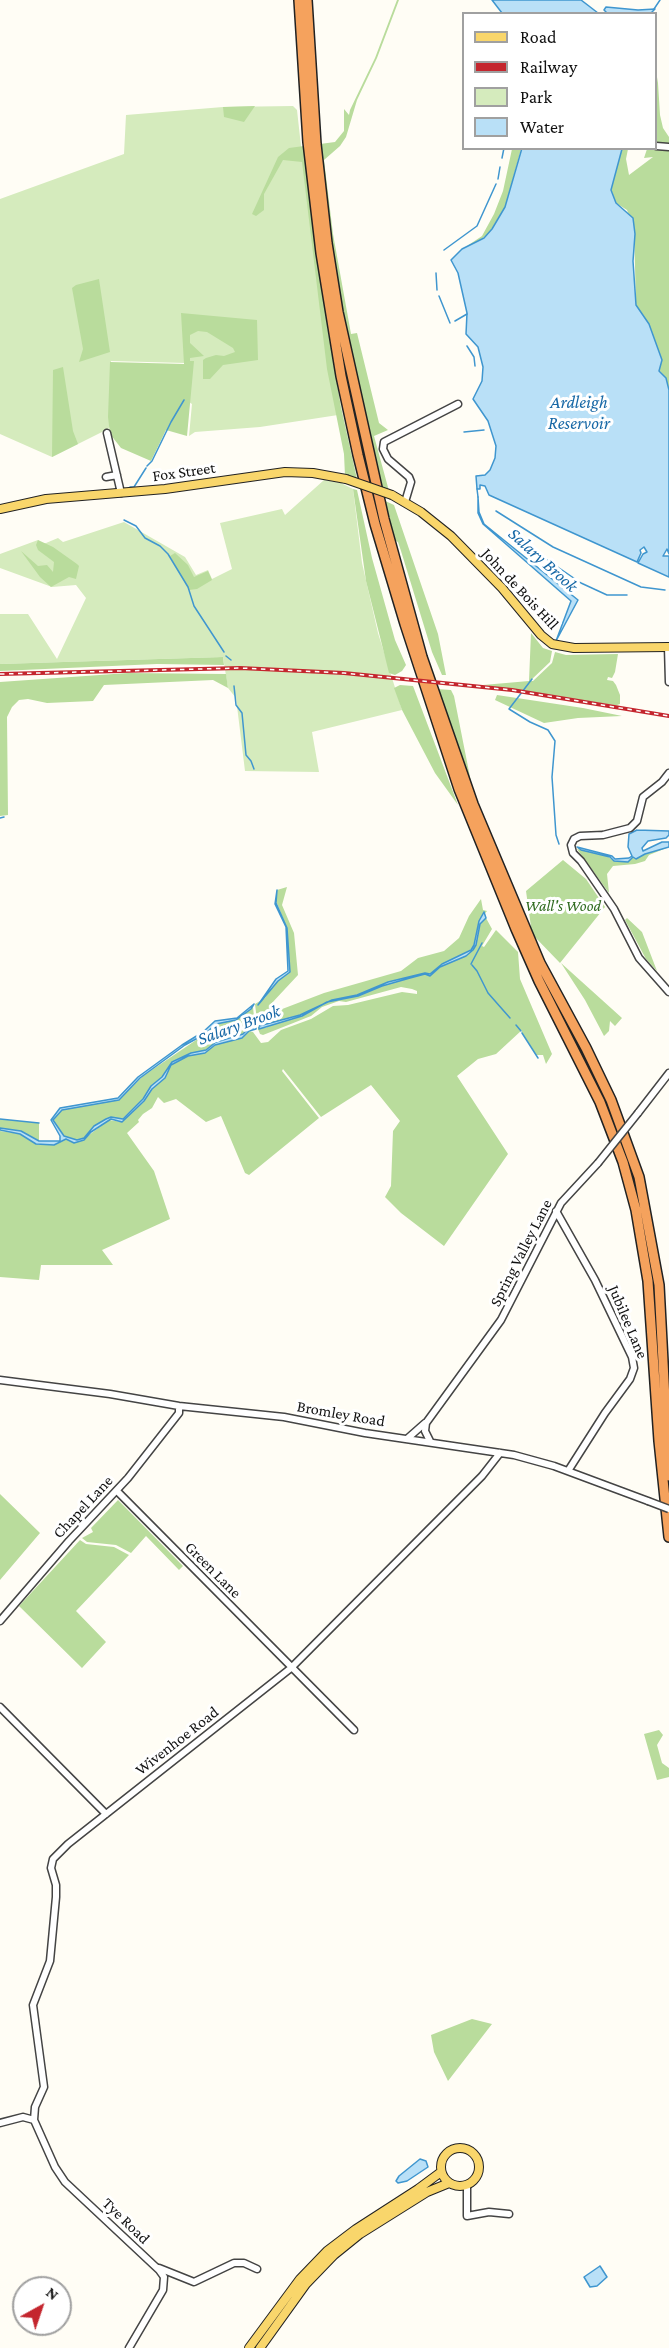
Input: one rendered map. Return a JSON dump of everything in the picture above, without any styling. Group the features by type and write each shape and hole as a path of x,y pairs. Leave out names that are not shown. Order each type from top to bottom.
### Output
{"highway":[{"path":"300,0 307,132 321,253 341,376 358,455 375,524 405,624 459,789 516,929 539,981 600,1102 623,1162 636,1210 648,1281 659,1441 669,1537"},
{"path":"307,0 316,144 327,243 338,312 384,519 422,657 473,804 540,963 586,1048 610,1100 639,1177 659,1285 669,1476"}],"main road":[{"name":"Fox Street","path":"0,509 46,499 120,490 165,489 285,472 313,473 372,487"},
{"name":"John de Bois Hill","path":"372,487 405,502 451,536 502,588 541,635 552,644 574,648 669,647"},
{"path":"459,2148 470,2150 477,2158 480,2169 476,2179 466,2186 449,2183 441,2172 442,2160 448,2151 459,2148"},
{"path":"249,2348 300,2279 327,2251 441,2172"},
{"path":"260,2348 306,2284 334,2255 360,2234 427,2192 449,2183"}],"street":[{"path":"405,502 411,482 409,477 388,459 383,449 384,442 458,404"},
{"path":"107,433 120,490"},
{"path":"106,477 117,475"},
{"path":"669,647 669,682"},
{"path":"669,773 660,784 643,796 637,822 630,828 603,835 580,836 574,839 571,845 573,853 582,861 614,909 639,958 669,992"},
{"name":"Spring Valley Lane","path":"408,1438 426,1423 501,1320 556,1211 598,1163 669,1073"},
{"name":"Jubilee Lane","path":"556,1211 580,1251 607,1305 632,1357 634,1368 630,1378 568,1471"},
{"name":"Bromley Road","path":"0,1380 110,1394 179,1407 262,1414 365,1433 500,1453 534,1460 568,1471 669,1509"},
{"name":"Chapel Lane","path":"0,1621 117,1491 179,1413 179,1407"},
{"path":"426,1423 425,1431 430,1441"},
{"name":"Wivenhoe Road","path":"33,2117 44,2086 33,2005 49,1965 56,1887 51,1865 58,1852 291,1668 482,1476 500,1453"},
{"name":"Green Lane","path":"117,1491 354,1731"},
{"path":"0,1707 106,1814"},
{"path":"23,2117 35,2107"},
{"path":"0,2122 33,2117"},
{"name":"Tye Road","path":"33,2117 64,2182 156,2267 162,2273 165,2283"},
{"path":"466,2186 467,2216 489,2212 509,2214"},
{"path":"156,2267 198,2282 234,2263 244,2263 257,2269"},
{"path":"129,2348 165,2283 177,2276"}],"green space":[{"path":"397,0 399,0 377,58 357,100 346,137 340,146 324,160 333,234 351,334 357,333 379,423 388,430 374,436 389,491 375,485 342,323 320,144 335,142 344,131 344,109 349,115 375,58"},
{"path":"657,77 660,115 663,128 669,137 669,390 666,378 659,370 662,360 649,324 636,305 634,228 627,210 616,203 611,189 622,150 628,150 626,159 629,175 653,157 644,158 647,150 657,150"},
{"path":"255,106 244,122 224,117 223,107"},
{"path":"293,106 297,110 306,191 338,395 338,415 260,427 195,432 189,436 192,404 184,399 185,363 111,361 111,425 108,429 52,457 0,434 0,199 124,154 126,115 223,107"},
{"path":"304,146 327,326 341,407 357,479 345,476 344,454 327,369 302,162 283,160 264,194 264,210 256,216 252,214 278,157 289,148"},
{"path":"512,150 521,150 505,207 489,233 475,244 467,246 482,236 503,191"},
{"path":"99,279 110,352 79,362 83,349 72,288"},
{"path":"181,313 257,320 258,360 223,365 210,379 203,379 203,360 235,352 233,348 207,332 198,331 190,335 190,343 204,356 190,358 190,361 194,361 187,436 166,430 151,461 121,448 110,434 108,417 110,362 184,364"},
{"path":"63,367 73,431 78,444 52,457 53,370"},
{"path":"324,480 341,483 353,489 362,563 378,633 402,710 312,732 319,772 245,771 236,698 228,688 223,657 0,664 0,614 28,614 57,659 86,598 76,585 52,587 0,568 0,554 38,540 41,544 58,538 63,542 124,522 185,557 196,575 208,570 212,579 232,569 220,523 282,509 285,515"},
{"path":"353,489 357,490 372,558 395,640 406,665 395,675 389,673 366,581"},
{"path":"381,499 394,505 438,634 446,675 442,675 432,652 398,542 394,540"},
{"path":"38,540 53,547 79,566 76,579 69,577 51,587 40,577 21,551 38,566 47,565 53,572 54,562 38,550 36,545"},
{"path":"175,553 188,565 194,577 208,571 212,580 197,589 189,590 170,556"},
{"path":"531,633 543,648 552,651 550,662 530,681 533,681 552,663 555,652 566,655 618,654 615,672 612,678 608,677 607,680 613,681 616,685 620,695 620,704 617,705 620,706 483,685 529,681"},
{"path":"223,657 224,665 157,664 0,671 0,664"},
{"path":"128,673 226,674 228,688 213,680 104,685 93,701 47,703 28,699 19,700 7,717 8,815 0,816 0,682"},
{"path":"400,685 413,686 458,805 435,773 402,710 394,688"},
{"path":"437,689 451,690 454,696 471,782"},
{"path":"497,695 622,716 578,718 544,723 495,700"},
{"path":"669,847 649,855 645,861 613,866 607,874 609,893 577,849 607,856 614,861 628,862 633,857"},
{"name":"Wall's Wood","path":"563,860 586,879 605,907 560,963 532,934 526,891"},
{"path":"287,887 282,905 294,933 298,975 271,1004 272,1008 277,1011 324,993 401,971 418,958 444,951 459,938 469,916 481,899 483,910 487,911 479,921 474,945 470,950 442,965 430,974 425,973 388,982 357,995 328,1002 358,996 382,986 425,974 430,976 440,967 466,956 473,950 480,924 486,918 492,929 482,946 484,947 496,930 518,952 520,979 552,1054 546,1064 543,1055 536,1055 522,1030 496,1054 478,1059 457,1076 508,1154 444,1246 401,1213 385,1197 391,1186 393,1131 400,1121 371,1085 321,1117 283,1069 282,1071 319,1118 249,1175 245,1173 221,1116 206,1122 176,1099 164,1103 158,1097 152,1108 143,1114 139,1122 127,1133 154,1171 170,1219 102,1250 113,1265 41,1265 39,1280 0,1277 0,1131 20,1134 39,1145 54,1145 66,1139 81,1141 109,1120 122,1122 165,1078 171,1065 188,1056 204,1053 215,1045 242,1038 249,1031 253,1032 261,1043 268,1042 281,1030 311,1019 333,1006 348,1005 402,992 417,994 417,991 401,987 346,1002 339,1001 322,1007 311,1016 263,1035 260,1034 255,1004 265,998 277,981 290,972 287,928 276,901 277,890","holes":["323,1004 302,1016 265,1028 259,1026 300,1015"]},
{"path":"627,918 642,932 657,971 646,959 625,920"},
{"path":"561,963 622,1018 615,1026 610,1021 609,1031 604,1036 585,1000"},
{"path":"253,1007 255,1027 249,1028 243,1034 213,1044 206,1050 172,1062 143,1099 121,1120 111,1117 106,1119 94,1126 84,1138 77,1140 64,1136 54,1124 53,1119 61,1110 119,1100 143,1076 216,1024 236,1020"},
{"path":"0,1119 39,1123 39,1141 21,1131 0,1128"},
{"path":"0,1494 40,1533 0,1580"},
{"path":"118,1500 183,1566 179,1570 146,1536 131,1553 116,1545 87,1542 82,1538 93,1532 91,1528"},
{"path":"80,1540 86,1544 114,1547 129,1555 76,1611 106,1642 82,1668 19,1606"},
{"path":"659,1730 663,1735 657,1745 662,1763 669,1768 669,1777 657,1780 644,1734"},
{"path":"472,2019 492,2024 448,2081 434,2052 431,2035"}],"water":[{"path":"492,0 581,0 597,12 501,12"},
{"path":"606,7 655,9 652,12 606,12 604,10"},
{"name":"Ardleigh Reservoir","path":"521,150 622,150 611,190 616,203 633,218 636,305 649,324 662,360 659,371 666,378 669,390 669,554 667,549 663,556 669,556 669,577 638,563 643,554 647,552 644,547 640,550 637,562 489,495 485,486 480,485 480,489 477,489 476,476 485,475 490,470 495,458 496,446 488,421 473,399 482,381 483,367 478,347 466,334 467,313 458,273 451,260 462,249 484,238 505,207"},
{"path":"478,497 479,512 484,524 578,600 556,641 571,601 483,524 478,513"},
{"path":"637,830 669,831 666,838 648,841 642,848 643,851 662,842 669,842 669,847 636,859 633,857 628,862 614,861 610,857 577,847 612,856 615,859 629,858 632,856 628,847 629,834"},
{"path":"277,890 276,903 287,928 290,972 278,981 258,1005 276,979 288,971 286,927 275,904"},
{"path":"484,912 486,918 480,924 476,945 466,956 440,967 430,976 425,974 382,986 358,996 328,1002 357,995 388,982 425,973 430,974 442,964 471,950 479,921"},
{"path":"254,1004 236,1020 216,1024 205,1034 185,1045 140,1078 119,1100 62,1110 53,1120 64,1136 77,1140 84,1138 94,1126 106,1119 111,1117 123,1119 143,1099 151,1086 162,1077 172,1062 191,1053 206,1050 216,1042 243,1034 249,1028 256,1027 242,1038 215,1045 205,1053 188,1056 171,1065 165,1078 122,1122 111,1119 91,1132 84,1140 74,1143 66,1139 54,1145 36,1144 20,1134 0,1130 0,1128 21,1131 39,1141 60,1141 60,1136 51,1120 60,1108 118,1098 138,1077 203,1032 215,1021 237,1018"},
{"path":"323,1004 302,1016 259,1029 259,1026 300,1015"},
{"path":"420,2159 426,2161 428,2167 407,2181 398,2183 396,2181 399,2176"},
{"path":"600,2266 607,2277 597,2286 590,2287 584,2277"}],"waterway":[{"path":"654,9 660,0"},
{"path":"502,158 504,150"},
{"path":"498,179 500,167"},
{"path":"444,250 477,226 496,184"},
{"path":"436,273 437,290"},
{"path":"439,296 450,323"},
{"path":"455,321 467,314"},
{"path":"467,346 474,357 475,366"},
{"path":"147,466 152,461 184,400"},
{"path":"464,432 484,430"},
{"path":"130,487 134,487 146,468"},
{"name":"Salary Brook","path":"477,489 478,497"},
{"path":"496,511 553,547 641,587 665,590"},
{"path":"124,520 136,526 145,538 160,546 168,554 188,587 194,606 224,652"},
{"path":"546,559 581,583 607,595 627,595"},
{"path":"226,656 231,660"},
{"name":"Salary Brook","path":"532,679 509,709 548,730 555,741 552,777 556,835 559,844"},
{"path":"234,686 236,705 242,713 246,755 254,769"},
{"path":"0,818 4,817"},
{"path":"471,964 482,943"},
{"path":"472,965 488,993 510,1018"},
{"path":"516,1025 521,1031"},
{"path":"522,1033 538,1058"},
{"path":"0,1119 39,1123"}],"railway":[{"path":"0,674 240,668 344,673 512,690 669,716"}]}
